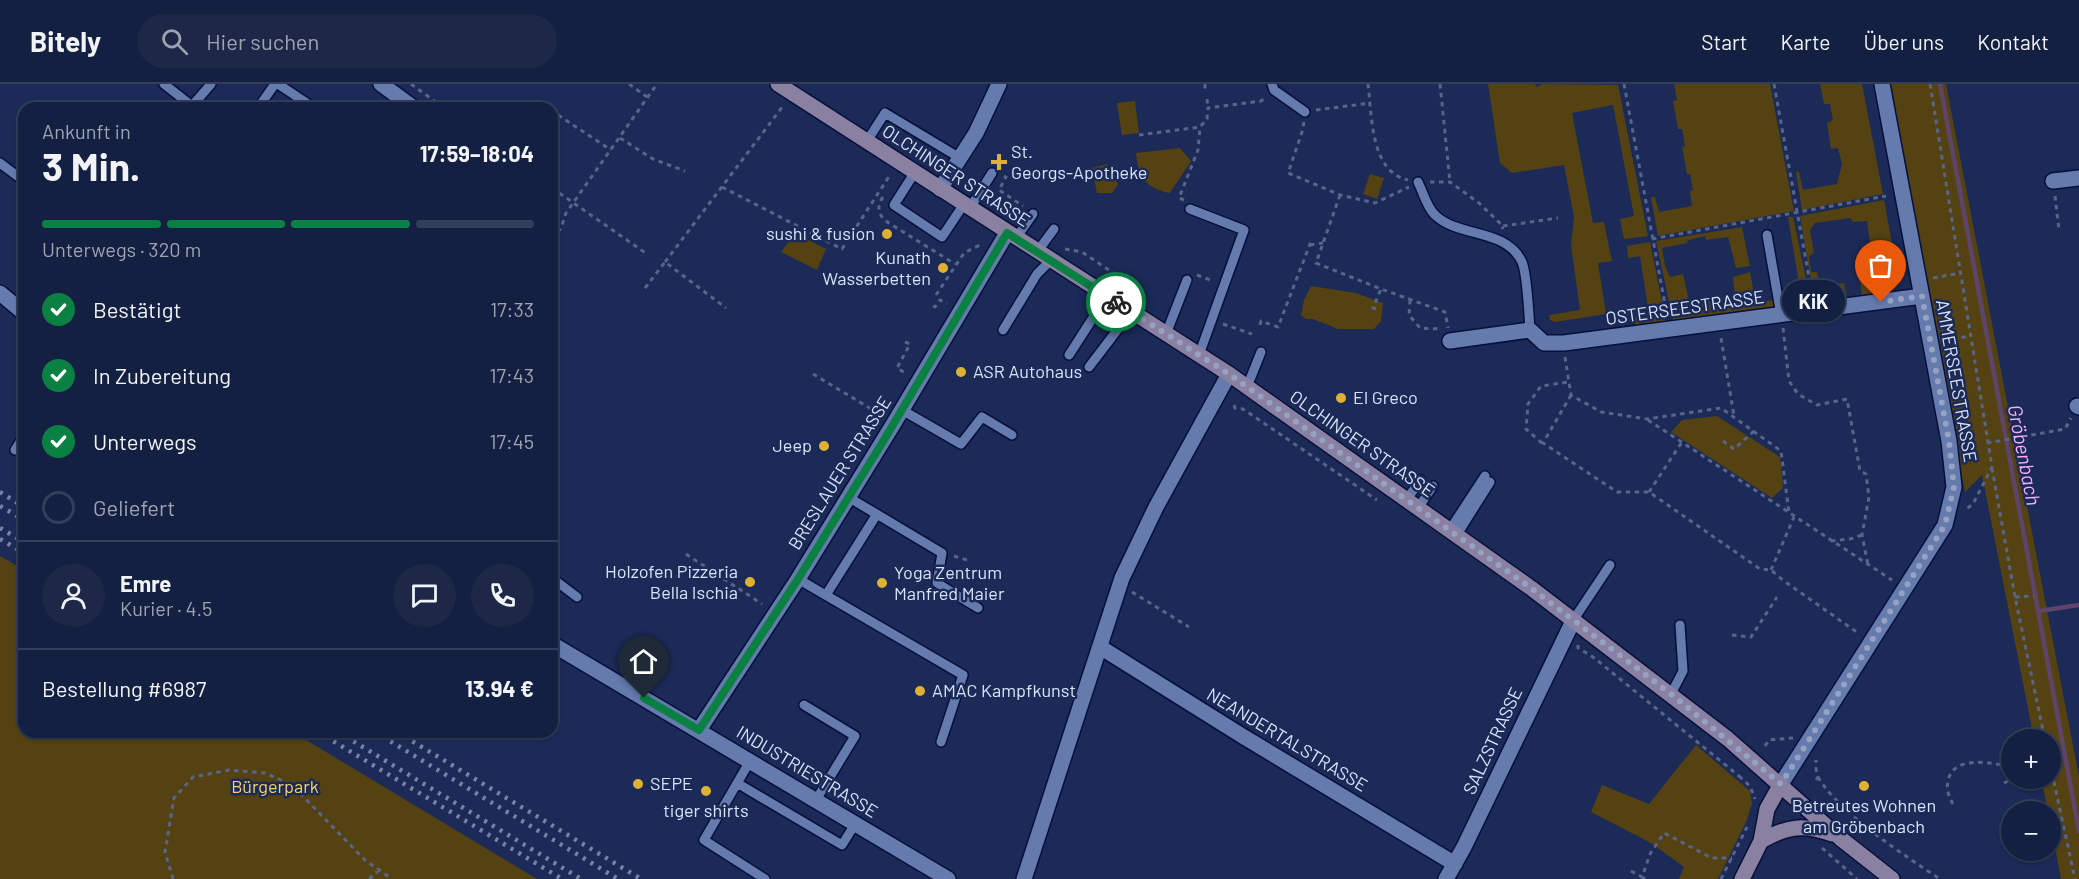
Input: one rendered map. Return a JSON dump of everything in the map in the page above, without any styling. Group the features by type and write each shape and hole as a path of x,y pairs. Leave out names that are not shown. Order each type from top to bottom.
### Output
{"main road":[{"name":"OLCHINGER STRASSE","path":"778,84 1229,374 1574,619 1671,694 1781,784 1840,838 1892,879"},
{"path":"1742,879 1761,841 1767,809 1781,784"},
{"path":"1761,841 1787,828 1804,827 1818,829 1840,838"}],"street":[{"path":"381,84 406,102"},
{"path":"940,189 976,133 999,84"},
{"name":"AMMERSEESTRASSE","path":"1781,784 1945,525 1954,487 1949,441 1882,84"},
{"path":"2053,181 2079,178"},
{"name":"BRESLAUER STRASSE","path":"699,730 798,579 1012,236"},
{"path":"0,292 18,308"},
{"name":"OSTERSEESTRASSE","path":"1530,330 1544,343 1564,343 1922,296"},
{"path":"1448,331 1530,330"},
{"path":"1024,879 1120,585 1156,507 1229,374"},
{"name":"SALZSTRASSE","path":"1446,879 1574,619"},
{"name":"NEANDERTALSTRASSE","path":"1100,647 1455,864"},
{"name":"INDUSTRIESTRASSE","path":"558,648 948,879"}],"lane":[{"path":"164,84 187,102"},
{"path":"195,102 211,84"},
{"path":"263,102 277,84 305,102"},
{"path":"1273,87 1305,112"},
{"path":"867,141 885,113 960,158"},
{"path":"0,164 18,177"},
{"path":"915,172 894,205 942,237 996,173"},
{"path":"1418,182 1433,214 1448,225 1498,240 1512,248 1522,263 1530,330"},
{"path":"1190,209 1244,230 1199,355"},
{"path":"1012,236 1033,214"},
{"path":"1037,252 1054,229"},
{"path":"1767,235 1781,315"},
{"path":"1003,330 1037,274 1051,260"},
{"path":"1166,334 1187,280"},
{"path":"1069,355 1107,296"},
{"path":"1089,367 1131,312"},
{"path":"1247,387 1261,352"},
{"path":"902,410 962,444 982,417 1012,435"},
{"path":"15,450 18,445"},
{"path":"1453,533 1487,479"},
{"path":"1412,504 1421,480"},
{"path":"1412,504 1433,486"},
{"path":"848,497 942,553 937,583 978,608"},
{"path":"826,595 877,514"},
{"path":"1574,619 1610,565"},
{"path":"798,579 963,675 940,742"},
{"path":"558,583 577,597"},
{"path":"1671,694 1683,671 1680,625"},
{"path":"804,705 855,736 816,800"},
{"path":"750,761 704,840 765,879"},
{"path":"737,783 842,845 855,824"}],"path":[{"path":"411,84 436,102"},
{"path":"629,84 648,98"},
{"path":"558,232 566,213 657,84"},
{"path":"1205,84 1205,89"},
{"path":"1368,84 1377,146 1383,162 1398,178 1418,182 1450,182 1479,203 1503,226"},
{"path":"1440,84 1450,182"},
{"path":"1624,84 1669,323"},
{"path":"1773,84 1814,305"},
{"path":"1930,84 1972,335 1987,443 2015,597 2043,729"},
{"path":"1208,108 1261,101 1273,87"},
{"path":"1190,209 1193,203 1179,198 1198,150 1200,128 1207,119 1207,99"},
{"path":"1371,103 1326,107 1305,112 1302,132 1288,172 1340,195 1375,203 1418,182"},
{"path":"645,288 783,106"},
{"path":"558,115 611,150"},
{"path":"1139,135 1200,128"},
{"path":"619,138 653,159 685,171"},
{"path":"996,173 1006,177 999,190 1025,207"},
{"path":"722,187 842,249 890,175"},
{"path":"2053,181 2059,230"},
{"path":"558,192 647,255"},
{"path":"1340,195 1316,263 1445,312 1448,331 1420,328 1410,315 1410,300"},
{"path":"1652,239 1886,196"},
{"path":"1503,226 1558,218"},
{"path":"1498,240 1503,226"},
{"path":"1260,325 1261,321 1278,327 1312,239"},
{"path":"1310,245 1323,243"},
{"path":"936,295 964,254 981,245"},
{"path":"1064,249 1082,251 1121,278 1123,275"},
{"path":"1076,261 1082,251"},
{"path":"665,262 726,308"},
{"path":"1919,281 1960,273"},
{"path":"1200,276 1210,280"},
{"path":"1376,309 1373,308 1381,289"},
{"path":"933,306 935,307 940,300 949,305"},
{"path":"1781,315 1789,381 1798,394 1817,405 1847,399 1860,471 1866,474 1869,497 1862,535 1868,565"},
{"path":"1931,346 1972,335"},
{"path":"905,342 910,344 897,368 906,374"},
{"path":"1543,443 1571,395 1564,343"},
{"path":"1722,345 1734,416"},
{"path":"813,374 870,408"},
{"path":"1569,382 1540,386 1528,404 1526,429 1543,443 1617,492 1649,492 1760,570 1771,570 1860,634"},
{"path":"1571,395 1601,412 1647,419 1721,408 1781,451 1789,513"},
{"path":"1234,405 1235,408 1243,409 1382,504"},
{"path":"1987,443 2065,429 2078,406"},
{"path":"1647,419 1892,580"},
{"path":"1723,441 1734,449 1754,431"},
{"path":"1649,492 1682,442"},
{"path":"1945,525 1973,504 1992,467"},
{"path":"1771,570 1794,516"},
{"path":"1831,541 1862,535"},
{"path":"686,554 775,613"},
{"path":"1120,585 1189,627"},
{"path":"2015,597 2034,596"},
{"path":"1732,635 1751,637 1777,597"},
{"path":"1578,645 1578,648 1593,657 1740,775 1750,786 1757,803"},
{"path":"1765,746 1769,740 1792,737 1795,739"},
{"path":"1817,755 1817,778 1823,786 1848,811 1913,861 1941,879"},
{"path":"1953,804 1947,789 1950,775 1955,768 1961,765 1986,763 2001,765"},
{"path":"173,879 165,852 174,798 193,777 229,770 265,773 292,785 365,860 392,879"},
{"path":"2055,789 2075,879"},
{"path":"1721,879 1749,822"},
{"path":"1631,871 1644,878 1650,854 1664,833 1712,858 1732,858"},
{"path":"1821,847 1857,879"},
{"path":"369,879 379,870"}],"green space":[{"path":"1488,84 1538,84 1535,85 1536,87 1542,84 1618,85 1648,236 1624,239 1620,219 1634,216 1613,105 1572,113 1593,223 1604,222 1612,261 1598,263 1606,314 1555,322 1550,320 1549,315 1580,310 1571,245 1574,217 1564,165 1512,173 1500,163"},
{"path":"1674,84 1770,84 1794,211 1658,236 1651,197 1655,197 1659,212 1692,206 1690,191 1693,190 1690,174 1687,174 1682,147 1685,146 1682,129 1678,129 1673,101 1677,100"},
{"path":"1820,84 1862,84 1883,194 1802,210 1796,172 1799,172 1803,190 1837,184 1842,164 1838,148 1831,149 1827,123 1833,120 1830,104 1824,104"},
{"path":"1888,84 1946,84 2079,777 2079,879 2061,879 2058,861 2061,861 2061,801 2046,801 2043,789 2061,789 2061,729 2032,729 1982,475 1965,492"},
{"path":"1135,101 1139,133 1122,135 1117,103"},
{"path":"1180,148 1191,161 1170,193 1149,185 1141,175 1136,153"},
{"path":"1107,164 1118,184 1112,193 1097,193 1092,168"},
{"path":"1370,174 1384,178 1377,199 1363,194"},
{"path":"1884,200 1899,281 1897,286 1889,292 1862,295 1860,281 1879,278 1867,221 1853,222 1850,218 1815,223 1810,230 1814,253 1809,256 1811,272 1817,272 1820,287 1844,283 1847,297 1815,303 1800,216"},
{"path":"1788,217 1793,217 1811,303 1781,308 1780,299 1801,295"},
{"path":"1742,227 1750,266 1736,268 1728,237 1706,240 1705,236 1688,240 1687,243 1662,248 1665,266 1670,277 1683,274 1689,301 1735,296 1733,277 1750,272 1756,303 1774,300 1776,308 1673,320 1656,241"},
{"path":"795,233 826,249 817,270 781,252"},
{"path":"1650,242 1666,321 1636,326 1634,317 1649,314 1640,256 1628,258 1627,246"},
{"path":"1311,286 1356,293 1383,303 1381,321 1374,329 1338,329 1313,319 1306,319 1301,315 1304,300"},
{"path":"1717,416 1780,457 1783,488 1772,498 1671,432 1682,420"},
{"name":"Bürgerpark","path":"0,556 18,566 18,738 303,738 537,879 0,879"},
{"path":"1696,745 1750,791 1752,803 1747,820 1718,879 1679,879 1684,867 1651,843 1591,812 1602,785 1649,804"}],"waterway":[{"name":"Gröbenbach","path":"1940,84 2079,831"},
{"path":"2039,611 2079,605"}],"railway":[{"path":"0,492 18,503"},
{"path":"0,506 18,516"},
{"path":"0,528 18,538"},
{"path":"0,539 18,550"},
{"path":"328,738 562,879"},
{"path":"348,738 581,879"},
{"path":"385,738 618,879"},
{"path":"407,738 641,879"}],"way so far":[{"path":"1116,302 1229,374 1574,619 1728,739 1781,784 1945,525 1954,487 1949,441 1922,296 1881,302"}],"place":[{"name":"St. Georgs-Apotheke","path":"999,162"},
{"name":"sushi & fusion","path":"887,234"},
{"name":"Kunath Wasserbetten","path":"943,268"},
{"name":"KiK","path":"1881,302"},
{"name":"ASR Autohaus","path":"961,372"},
{"name":"El Greco","path":"1341,398"},
{"name":"Jeep","path":"824,446"},
{"name":"Holzofen Pizzeria Bella Ischia","path":"750,582"},
{"name":"Yoga Zentrum Manfred Maier","path":"882,583"},
{"name":"AMAC Kampfkunst","path":"920,691"},
{"name":"SEPE","path":"638,784"},
{"name":"Betreutes Wohnen am Gröbenbach","path":"1864,786"},
{"name":"tiger shirts","path":"706,791"}],"route":[{"path":"644,698 699,730 798,579 1007,233 1116,302"}]}
